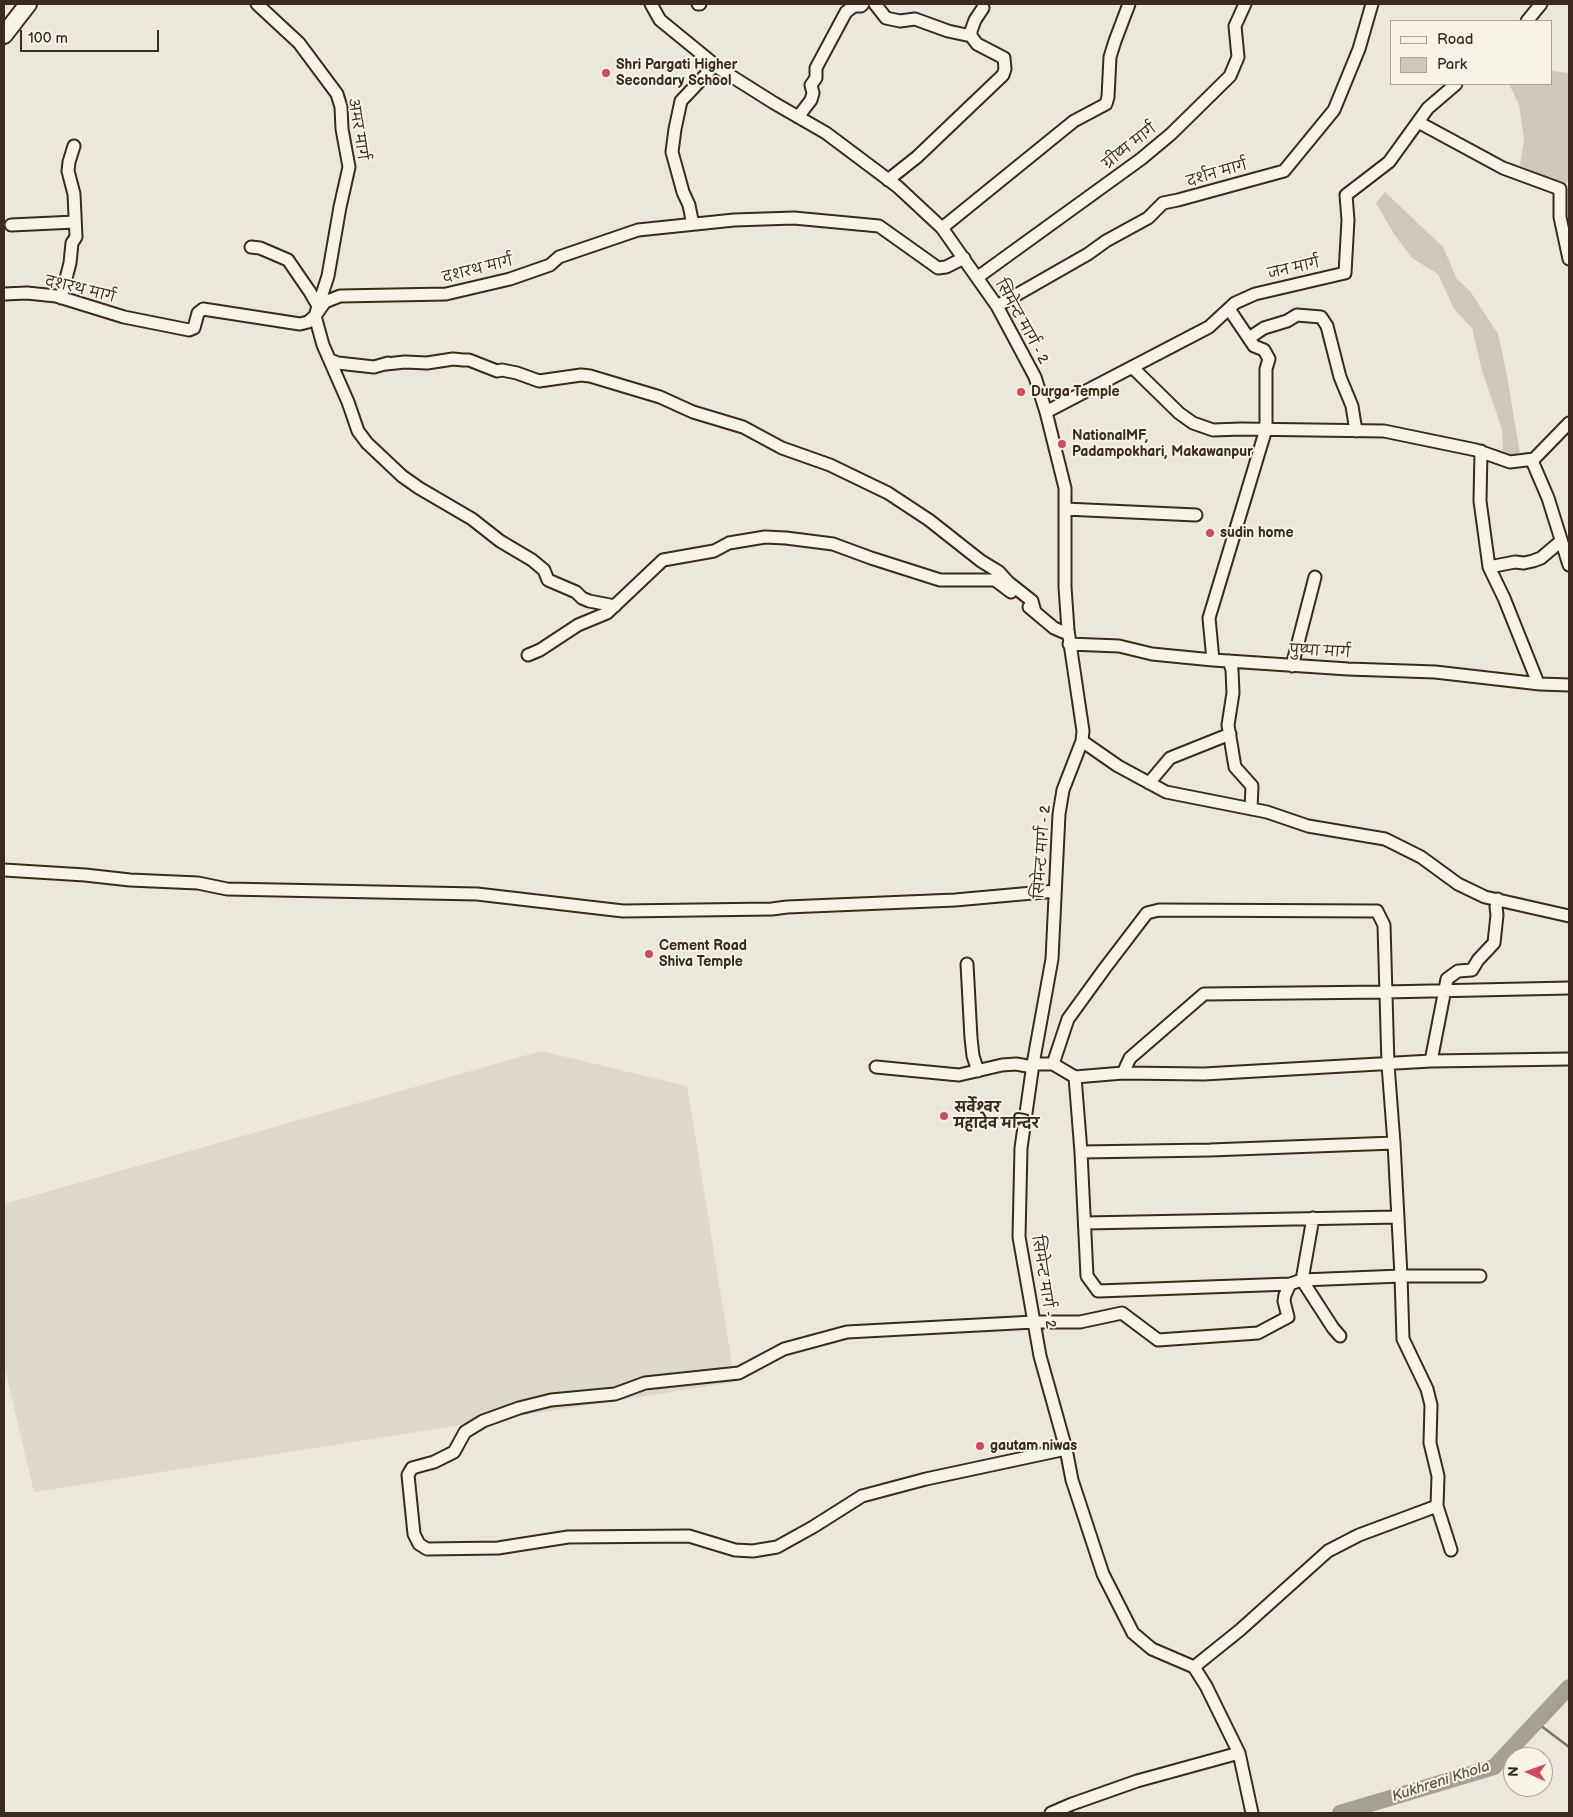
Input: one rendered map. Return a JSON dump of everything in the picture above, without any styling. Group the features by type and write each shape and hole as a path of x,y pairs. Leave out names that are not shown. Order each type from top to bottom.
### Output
{"street":[{"path":"4,35 28,4"},
{"name":"अमर मार्ग","path":"256,4 300,43 337,94 341,107 342,129 349,167 328,276 316,311"},
{"name":"सिमेन्ट मार्ग - 2","path":"651,4 660,20 715,65 774,104 826,133 888,180 942,228 978,276 997,306 1035,377 1065,488 1065,587 1069,639 1083,731 1082,741 1063,790 1059,814 1052,959 1033,1065 1021,1148 1019,1237 1040,1356 1066,1449 1072,1480 1103,1574 1133,1633 1152,1649 1194,1667"},
{"path":"798,117 811,100 813,93 811,85 816,78 816,68 846,12 854,6 861,6 862,4"},
{"path":"874,4 886,18 900,21 915,19 948,31 971,36 977,44 1004,58 1005,69 1003,75 917,157 888,180"},
{"path":"942,228 1074,121 1106,104 1110,57 1114,41 1129,4"},
{"name":"ग्रीष्म मार्ग","path":"978,276 1141,159 1171,134 1230,76 1238,57 1235,26 1245,4"},
{"name":"दर्शन मार्ग","path":"997,306 1148,218 1163,203 1284,170 1334,110 1359,49 1372,4"},
{"path":"1528,20 1541,4"},
{"path":"971,36 975,20 983,8"},
{"path":"696,223 692,220 672,152 681,101 715,65"},
{"name":"जन मार्ग","path":"1046,412 1209,328 1235,303 1255,294 1345,272 1348,220 1346,195 1389,162 1428,108 1455,85"},
{"path":"1418,122 1503,168 1560,189 1560,217 1569,259"},
{"path":"61,298 70,263 72,243 76,237 74,194 68,171 74,146"},
{"name":"दशरथ मार्ग","path":"4,294 27,293 61,298 124,317 189,330 194,328 198,313 203,309 300,324 308,322 325,302 340,296 446,294 510,279 550,264 559,257 638,230 696,223 794,218 879,226 938,268 946,267 964,258"},
{"path":"11,225 74,222"},
{"path":"251,247 260,248 288,260 310,292 323,345 348,402 358,431 391,467 419,488 472,519 500,541 532,560 544,570 548,580 576,592 582,598 589,601 615,606"},
{"path":"1213,660 1209,618 1266,429 1266,369 1269,359 1264,350 1254,346 1229,309"},
{"path":"1249,338 1264,328 1288,321 1297,315 1321,316 1327,326 1340,377 1352,406 1356,431"},
{"path":"330,360 338,363 374,367 387,363 427,363 453,359 469,360 497,371 518,373 538,381 582,375 621,384 660,397 692,412 743,427 782,448 830,465 888,493 929,520 981,562 999,572 1008,582 1032,601 1035,612"},
{"path":"1132,367 1179,413 1193,423 1213,430 1266,429 1384,432 1481,451 1510,462 1534,459 1569,423"},
{"path":"1481,451 1480,501 1489,567 1504,598 1538,683"},
{"path":"1534,459 1533,463 1548,498 1569,565"},
{"path":"1065,509 1196,515"},
{"path":"528,655 540,650 578,625 607,613 663,560 714,551 729,543 765,537 833,544 940,580 994,580 1069,639"},
{"path":"1489,567 1515,562 1524,563 1541,558 1561,540"},
{"path":"1292,666 1315,577"},
{"name":"पुष्पा मार्ग","path":"1069,639 1119,646 1152,654 1229,662 1435,672 1569,685"},
{"path":"1229,662 1232,670 1233,693 1228,725 1235,768 1252,786 1251,809"},
{"path":"1149,783 1170,758 1230,734"},
{"path":"1082,741 1118,766 1166,792 1251,809 1308,826 1385,840 1421,857 1458,884 1486,897 1569,916"},
{"path":"4,870 130,880 198,883 227,890 477,894 623,911 772,909 787,906 955,900 1055,891"},
{"path":"1431,1061 1446,979 1458,971 1472,970 1478,960 1494,943 1498,899"},
{"path":"1053,1064 1068,1019 1147,913 1159,910 1377,911 1384,925 1388,1065 1394,1143 1403,1340 1427,1389 1432,1405 1430,1443 1438,1476 1437,1506 1452,1550"},
{"path":"967,964 971,1038 973,1056 978,1071"},
{"path":"1124,1074 1130,1058 1204,994 1569,988"},
{"path":"876,1067 959,1075 1016,1064 1053,1064 1075,1077 1124,1074 1204,1074 1388,1065 1431,1061 1569,1059"},
{"path":"1075,1077 1087,1276 1098,1291 1290,1284 1302,1280 1401,1276 1480,1276"},
{"path":"1081,1152 1210,1150 1394,1143"},
{"path":"1085,1223 1398,1217"},
{"path":"1313,1218 1302,1280 1332,1328 1340,1336"},
{"path":"1066,1449 926,1479 862,1496 813,1527 777,1546 753,1551 735,1550 689,1536 568,1537 498,1548 427,1549 419,1544 414,1534 408,1475 412,1468 434,1462 454,1452 465,1432 482,1421 519,1408 551,1400 615,1394 645,1383 739,1374 784,1349 847,1332 1034,1322 1080,1322 1122,1313 1158,1340 1258,1333 1288,1317 1285,1295 1290,1284"},
{"path":"1252,1813 1240,1753 1206,1686 1194,1667 1240,1630 1328,1551 1358,1535 1437,1506"},
{"path":"1051,1813 1137,1781 1240,1753"}],"shaded area":[{"path":"541,1051 687,1086 735,1382 34,1492 4,1365 4,1204"}],"green space":[{"path":"1553,71 1569,73 1569,178 1566,184 1520,166 1524,139 1519,105 1509,85 1553,85"},
{"path":"1385,192 1443,247 1457,279 1470,291 1498,334 1520,454 1503,455 1502,429 1482,371 1472,328 1454,309 1438,274 1412,258 1394,234 1376,203"}],"waterway":[{"name":"Kukhreni Khola","path":"1340,1813 1494,1767 1569,1687"},
{"path":"1536,1722 1569,1747"}],"place":[{"name":"Shri Pargati Higher Secondary School","path":"606,73"},
{"name":"Durga Temple","path":"1021,392"},
{"name":"NationalMF, Padampokhari, Makawanpur","path":"1062,444"},
{"name":"sudin home","path":"1210,533"},
{"name":"Cement Road Shiva Temple","path":"649,954"},
{"name":"सर्वेश्वर महादेव मन्दिर","path":"944,1116"},
{"name":"gautam niwas","path":"980,1446"}]}
